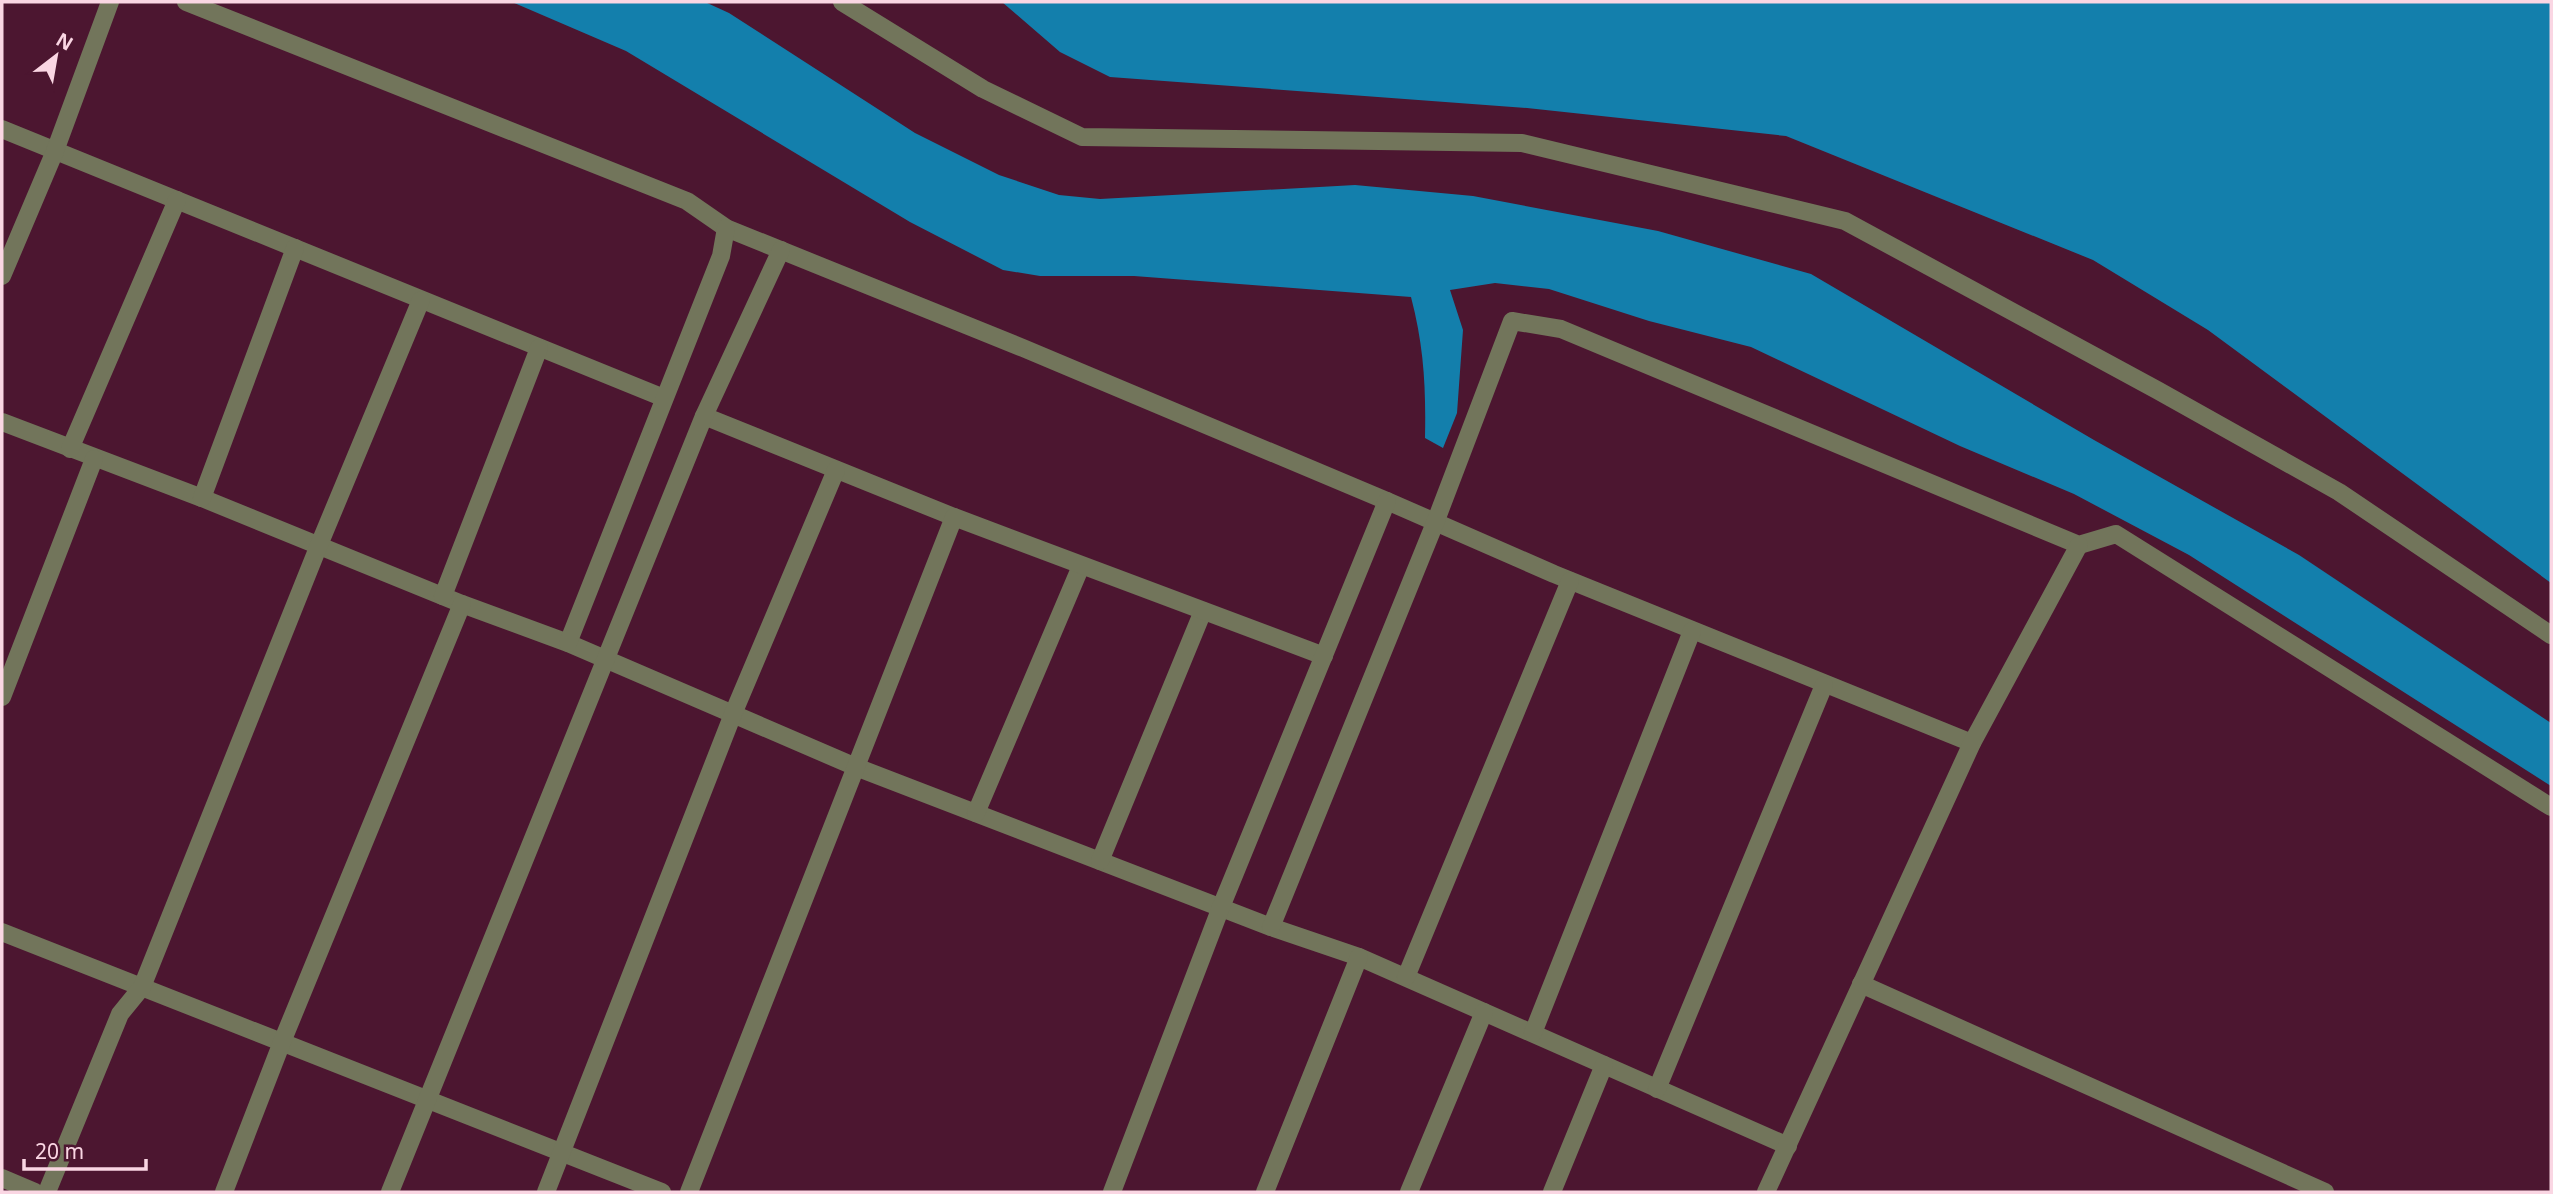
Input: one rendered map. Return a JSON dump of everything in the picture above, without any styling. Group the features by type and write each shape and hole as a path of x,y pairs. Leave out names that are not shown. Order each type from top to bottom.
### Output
{"street":[{"path":"2,276 55,151 110,2"},
{"path":"186,2 687,201 726,228 1023,348 1570,581 1972,743"},
{"path":"842,2 983,89 1082,137 1522,143 1845,221 2339,492 2551,635"},
{"path":"2,129 664,398"},
{"path":"70,449 177,200"},
{"path":"568,643 721,256 726,228"},
{"path":"202,498 295,248"},
{"path":"390,1192 704,416 780,250"},
{"path":"47,1192 120,1013 142,987 319,545 421,300"},
{"path":"1271,927 1436,523 1512,321 1561,329 2079,545 2116,534 2551,807"},
{"path":"443,596 539,348"},
{"path":"704,416 954,517 1324,656"},
{"path":"2,422 202,498 462,604 568,643 856,767 1271,927 1359,957 1788,1146"},
{"path":"2,697 94,459"},
{"path":"546,1192 733,714 836,470"},
{"path":"1112,1192 1221,907 1387,501"},
{"path":"689,1192 954,517"},
{"path":"1766,1192 1972,743 2079,545"},
{"path":"976,813 1081,566"},
{"path":"1406,977 1570,581"},
{"path":"224,1192 282,1042 462,604"},
{"path":"1100,861 1203,611"},
{"path":"1533,1033 1692,631"},
{"path":"1657,1089 1824,685"},
{"path":"2,932 662,1192"},
{"path":"1265,1192 1359,957"},
{"path":"1861,984 2325,1192"},
{"path":"1409,1192 1484,1012"},
{"path":"1552,1192 1604,1065"},
{"path":"2,1178 35,1192"}],"water":[{"path":"512,2 705,2 729,13 915,133 999,175 1059,195 1100,199 1355,185 1473,196 1658,231 1811,274 2094,440 2299,555 2551,723 2551,786 2189,555 2074,494 1960,446 1751,347 1649,321 1549,289 1495,283 1450,290 1463,330 1457,413 1443,448 1425,438 1423,367 1411,297 1134,276 1040,276 1003,270 910,222 626,51"},
{"path":"1002,2 2551,2 2551,583 2208,330 2093,260 1786,136 1527,108 1110,77 1060,52"}]}
